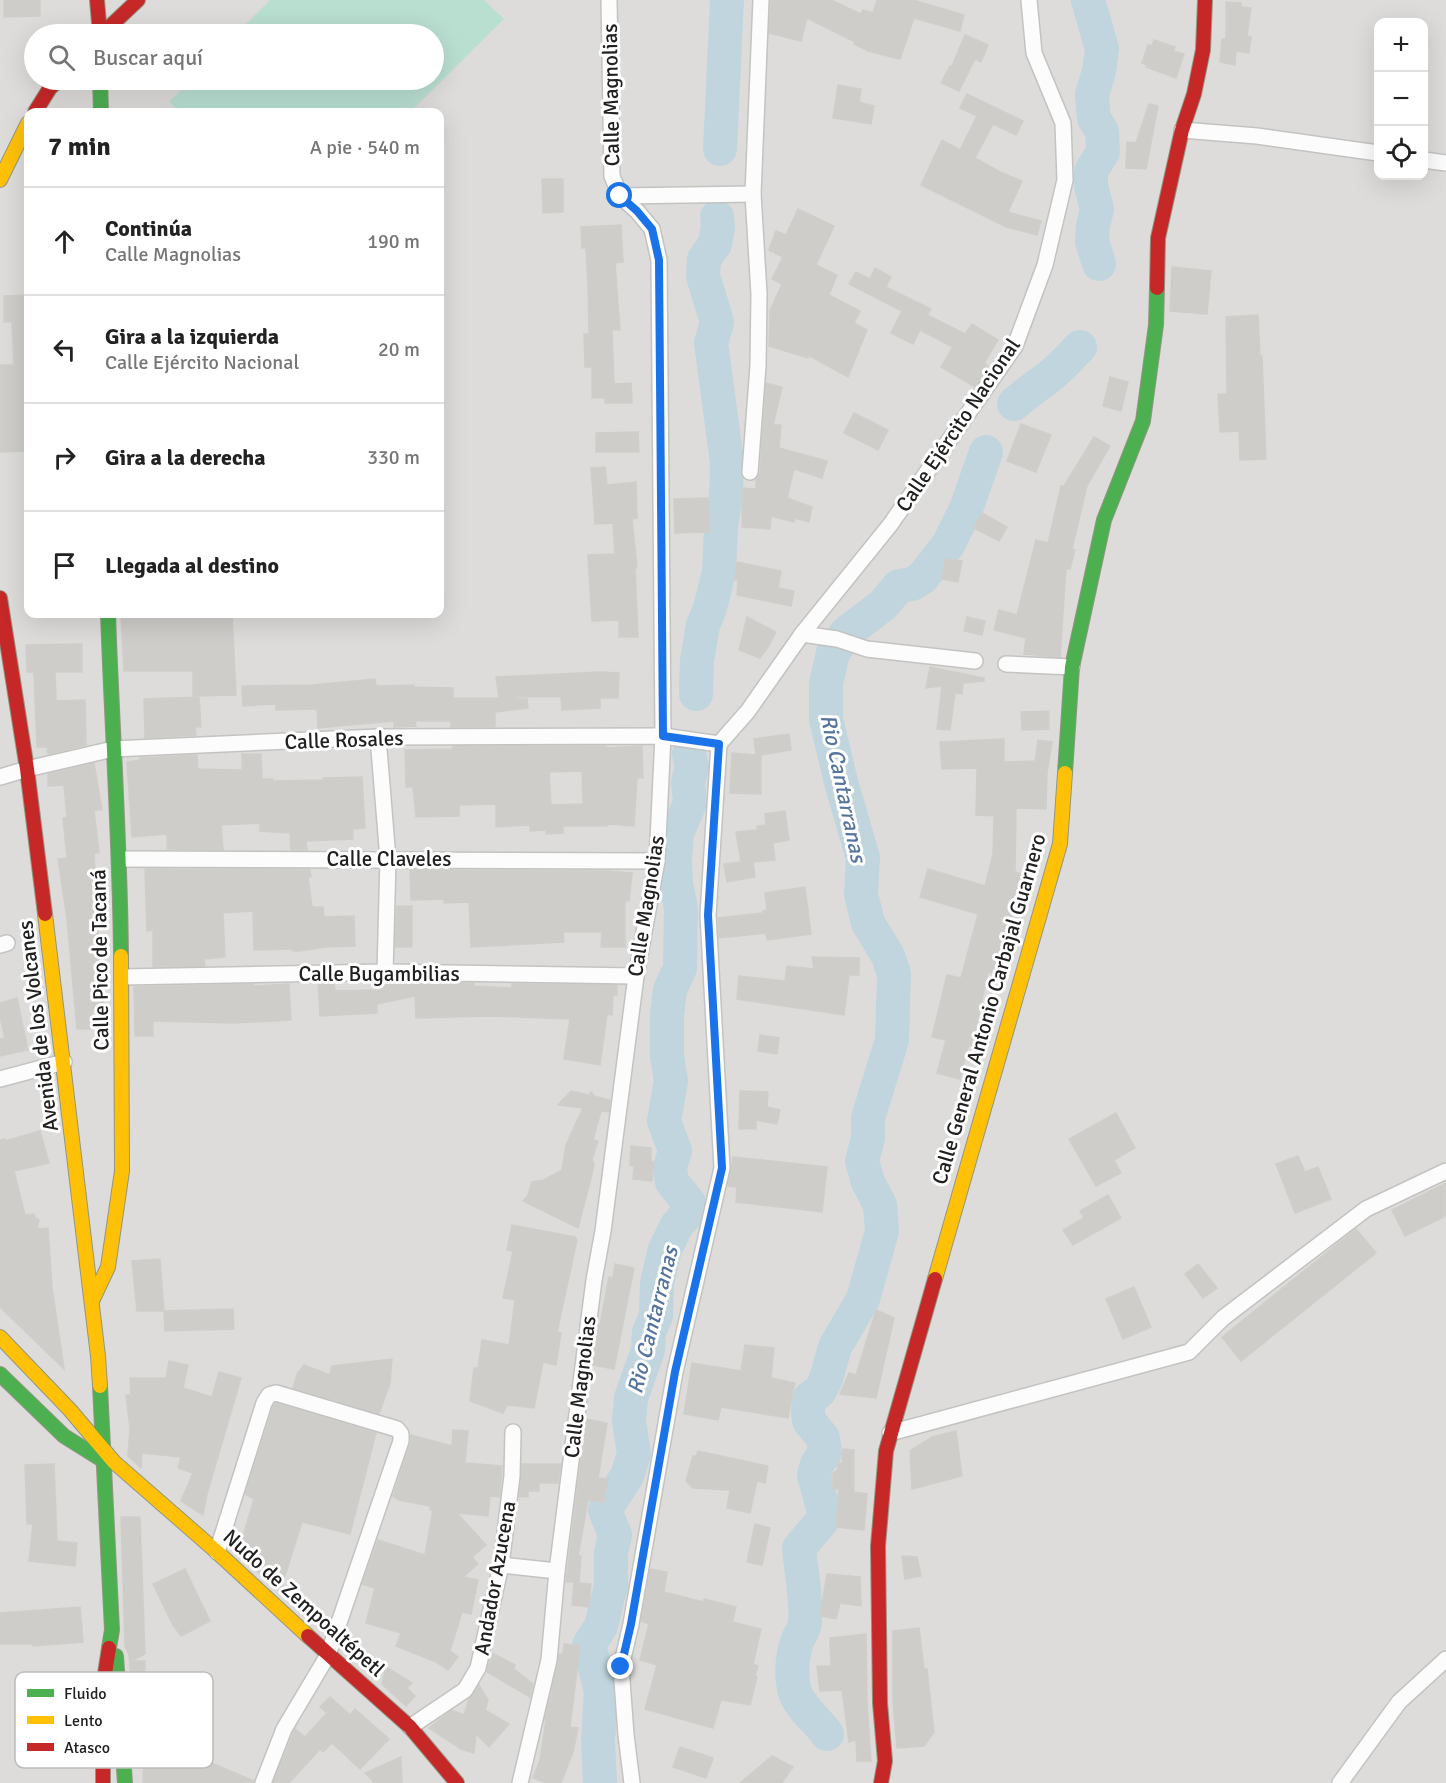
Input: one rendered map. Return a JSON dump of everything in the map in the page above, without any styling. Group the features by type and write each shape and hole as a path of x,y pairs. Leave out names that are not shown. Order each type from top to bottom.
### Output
{"street":[{"path":"97,0 100,24"},
{"path":"112,24 138,0"},
{"name":"Calle Magnolias","path":"520,1783 549,1660 557,1571 594,1280 603,1231 636,976 657,861 663,736 659,260 652,229 620,196 612,176 609,0"},
{"path":"750,472 758,366 759,294 753,194 761,0"},
{"name":"Calle Ejército Nacional","path":"719,744 747,711 802,634 890,525 1015,346 1045,265 1065,180 1063,123 1035,52 1029,0"},
{"name":"Calle General Antonio Carbajal Guarnero","path":"881,1783 885,1761 880,1703 878,1546 886,1451 1060,844 1072,667 1104,520 1143,421 1156,325 1158,238 1182,130 1194,94 1203,50 1205,0"},
{"path":"38,108 49,90"},
{"path":"100,90 101,108"},
{"path":"0,180 24,130"},
{"path":"1182,130 1257,136 1374,152"},
{"path":"1428,161 1446,163"},
{"path":"620,196 753,194"},
{"name":"Avenida de los Volcanes","path":"0,608 27,768 98,1356 107,1458 112,1630"},
{"name":"Calle Pico de Tacaná","path":"92,1303 108,1267 122,1171 120,859 108,618"},
{"path":"802,634 837,639 867,649 975,661"},
{"path":"1006,664 1072,667"},
{"path":"632,1783 621,1667 631,1624 675,1372 722,1168 708,915 719,744 663,736"},
{"name":"Calle Rosales","path":"0,777 27,768 113,749 378,737 663,736"},
{"path":"378,737 388,859 386,972"},
{"name":"Calle Claveles","path":"120,859 657,861"},
{"name":"Calle Bugambilias","path":"122,977 386,972 636,976"},
{"path":"0,1079 64,1062"},
{"path":"890,1433 1189,1352 1223,1318 1366,1209 1446,1171"},
{"path":"0,1337 70,1410 107,1458"},
{"path":"0,1374 64,1436 107,1458"},
{"path":"217,1552 264,1403 269,1395 276,1393 397,1429 401,1434 401,1441 328,1655 284,1729 262,1783"},
{"name":"Andador Azucena","path":"410,1727 465,1690 478,1668 501,1565 512,1476 513,1432"},
{"name":"Nudo de Zempoaltépetl","path":"107,1458 217,1552 410,1727 457,1783"},
{"path":"501,1565 557,1571"},
{"path":"105,1672 112,1630"},
{"path":"112,1630 119,1672"},
{"path":"1340,1783 1399,1702 1446,1659"},
{"path":"124,1768 125,1783"}],"shaded area":[{"path":"0,0 1446,0 1446,1783 0,1783"}],"green space":[{"path":"270,0 484,0 504,19 444,78 444,24 246,24"},
{"path":"181,90 432,90 414,108 176,108 169,102"}],"building":[{"path":"4,0 40,0 40,16 4,17"},
{"path":"771,0 831,0 861,14 863,10 873,13 877,0 913,0 964,15 960,31 914,18 900,59 868,51 807,18 801,41 769,33"},
{"path":"1226,2 1241,3 1241,7 1251,8 1247,36 1251,37 1249,53 1236,51 1235,65 1220,62 1222,39 1226,39"},
{"path":"965,35 988,45 981,62 975,59 959,91 941,83 952,66"},
{"path":"1154,40 1175,47 1173,51 1184,54 1176,78 1146,67 1147,65 1142,63 1148,45 1152,46"},
{"path":"838,85 861,89 859,102 874,106 871,124 833,118"},
{"path":"967,94 1023,121 1016,135 993,124 975,158 1022,181 1008,212 1041,221 1037,235 1006,227 921,185 942,140 960,150 977,116 960,108"},
{"path":"1149,104 1158,106 1146,169 1126,168 1127,142 1136,143"},
{"path":"542,179 563,179 563,212 543,213"},
{"path":"798,209 834,226 816,265 837,275 829,295 860,311 854,323 867,330 848,377 808,355 808,358 769,346 770,311 782,284 772,279 783,257 769,250 776,231 786,235"},
{"path":"621,225 623,262 615,263 620,330 612,330 614,384 631,383 632,403 605,403 605,398 592,398 592,367 585,367 584,334 589,334 588,285 586,248 582,248 581,227"},
{"path":"1172,267 1211,271 1207,314 1170,311"},
{"path":"875,268 891,277 886,287 931,309 927,315 965,334 972,324 998,340 984,363 988,366 975,387 941,367 953,347 920,330 913,344 891,333 902,311 849,284 856,272 870,279"},
{"path":"24,295 24,451 0,452 0,365 14,365 12,322 4,322 4,296"},
{"path":"1258,315 1266,459 1240,460 1239,431 1220,432 1218,394 1227,394 1226,317"},
{"path":"1110,377 1128,382 1121,411 1103,406"},
{"path":"766,383 782,387 773,425 781,425 779,448 827,461 822,478 794,469 787,498 812,507 809,522 795,518 794,522 771,516 770,529 742,527 743,488 756,489 756,479 760,473"},
{"path":"854,413 888,430 878,450 844,433"},
{"path":"1021,424 1051,435 1036,472 1007,461"},
{"path":"638,432 639,452 596,452 596,433"},
{"path":"1094,437 1110,446 1087,486 1072,549 1075,550 1070,569 1066,568 1060,657 1024,654 1026,638 994,630 999,610 1017,615 1036,540 1048,543 1061,486 1064,486"},
{"path":"605,467 607,485 636,482 637,518 632,519 637,568 635,568 638,637 619,637 619,620 592,621 588,555 615,554 613,523 595,524 591,468"},
{"path":"708,498 710,532 675,533 674,499"},
{"path":"982,513 1007,527 999,541 974,528"},
{"path":"945,559 962,561 958,582 942,579"},
{"path":"737,562 781,571 778,588 794,591 791,606 737,595 738,580 735,580"},
{"path":"747,617 776,632 760,658 739,650"},
{"path":"967,617 985,621 982,635 964,631"},
{"path":"121,618 232,618 236,695 193,696 193,671 124,671"},
{"path":"82,644 82,672 55,672 56,701 85,700 86,745 48,754 47,747 37,747 34,672 27,672 26,645"},
{"path":"930,667 984,678 984,681 963,683 962,694 955,693 950,730 937,729 942,686 926,688"},
{"path":"619,673 618,698 600,698 600,708 562,710 561,697 517,697 517,699 527,699 528,708 495,712 495,727 451,727 451,721 415,721 416,726 394,727 394,721 318,728 317,709 276,710 276,704 243,706 242,686 312,685 375,679 376,686 414,685 414,687 453,688 453,698 499,698 496,677"},
{"path":"199,697 201,727 195,727 196,735 145,738 144,699"},
{"path":"1049,711 1049,729 1022,730 1021,712"},
{"path":"789,734 791,750 761,755 761,794 730,793 732,753 756,755 754,739"},
{"path":"1004,739 1004,762 1035,761 1038,740 1052,742 1047,773 1046,809 1016,808 1015,872 1022,874 996,974 988,972 972,1046 968,1046 960,1079 937,1073 946,1040 932,1037 947,975 961,978 978,914 920,897 928,869 985,886 993,854 994,816 976,815 977,768 942,769 940,742"},
{"path":"453,746 606,746 606,748 642,746 643,778 637,778 634,826 607,824 607,826 563,826 563,833 546,834 546,830 530,831 530,825 496,827 496,804 459,805 459,816 416,817 413,787 406,787 405,750 453,749","holes":["582,771 583,804 551,805 549,772"]},
{"path":"242,754 261,754 262,779 273,779 273,781 323,780 323,778 362,777 365,828 353,829 353,839 306,841 307,850 291,850 290,833 260,831 260,823 221,825 223,850 167,849 167,834 132,837 127,762 140,760 140,758 197,755 198,769 242,770"},
{"path":"94,763 102,810 94,810 99,853 94,853 100,964 98,964 104,1001 102,1010 92,1011 92,1029 77,1029 67,919 58,859 67,858 63,818 67,817 64,785 48,786 48,774"},
{"path":"785,811 789,840 773,843 775,860 753,862 755,877 727,882 724,864 741,862 736,832 757,830 757,826 766,825 765,814"},
{"path":"145,869 310,869 311,877 308,877 312,907 323,907 324,917 354,916 355,946 299,951 292,949 254,950 253,911 223,913 225,957 204,959 205,966 153,967 153,930 147,931"},
{"path":"410,870 632,873 629,901 625,900 625,947 601,947 602,932 563,932 564,942 471,947 469,902 444,903 444,899 411,900"},
{"path":"805,887 811,934 767,940 766,933 719,938 718,918 763,913 767,910 765,893"},
{"path":"397,906 412,906 412,947 395,947"},
{"path":"812,957 859,958 859,975 849,975 844,1015 737,999 739,976 785,981 787,966 814,969"},
{"path":"378,982 474,983 474,986 512,988 512,984 617,985 617,995 613,995 612,1015 607,1014 600,1065 564,1059 570,1019 492,1016 416,1018 415,996 377,1004 377,1013 320,1016 318,983 334,983 335,991 380,990"},
{"path":"253,984 253,986 289,984 291,1020 234,1023 153,1021 153,1036 135,1036 134,987"},
{"path":"17,998 28,1050 0,1056 0,1039 5,1038 0,1017 0,1003"},
{"path":"760,1035 779,1038 777,1054 758,1051"},
{"path":"571,1091 589,1095 591,1092 594,1096 610,1100 609,1112 601,1111 593,1140 598,1141 592,1159 594,1165 578,1228 523,1201 528,1195 532,1182 544,1180 562,1170 566,1145 583,1108 558,1105"},
{"path":"740,1091 768,1092 767,1107 780,1110 777,1124 756,1120 756,1129 739,1129"},
{"path":"1116,1113 1135,1148 1114,1160 1121,1173 1096,1186 1069,1139"},
{"path":"40,1131 49,1163 14,1171 25,1215 34,1214 39,1220 37,1229 48,1228 52,1287 64,1369 0,1307 0,1140 5,1139 5,1141"},
{"path":"631,1146 651,1148 651,1161 654,1162 652,1181 633,1179 634,1166 630,1165"},
{"path":"1298,1156 1305,1172 1318,1167 1331,1199 1295,1213 1276,1164"},
{"path":"733,1157 827,1167 822,1212 736,1202 737,1187 728,1186"},
{"path":"1446,1183 1446,1216 1405,1236 1392,1210"},
{"path":"1108,1195 1121,1218 1073,1245 1063,1230 1084,1218 1080,1211"},
{"path":"512,1225 575,1237 577,1240 557,1332 561,1333 556,1365 543,1362 534,1408 507,1405 503,1413 470,1401 474,1368 478,1368 482,1340 509,1345 515,1300 503,1298 513,1251 507,1250"},
{"path":"1356,1229 1376,1253 1241,1361 1222,1337"},
{"path":"160,1259 164,1311 137,1311 132,1261"},
{"path":"615,1264 634,1268 614,1369 593,1365 598,1324 600,1325 609,1277 613,1278"},
{"path":"1198,1264 1217,1288 1203,1298 1185,1274"},
{"path":"1134,1287 1151,1327 1123,1339 1106,1299"},
{"path":"233,1309 234,1329 165,1331 164,1311"},
{"path":"876,1310 894,1318 876,1398 840,1394 849,1373 856,1375"},
{"path":"745,1345 774,1348 771,1378 795,1383 788,1418 721,1407 718,1420 684,1414 692,1363 741,1371"},
{"path":"392,1359 390,1383 379,1414 293,1388 297,1374 304,1365 330,1375 332,1366"},
{"path":"169,1361 188,1365 183,1388 212,1397 219,1372 241,1378 203,1515 181,1501 193,1473 178,1468 181,1457 142,1453 141,1468 128,1456 130,1428 126,1395 131,1395 130,1378 166,1378"},
{"path":"276,1403 376,1433 350,1534 302,1522 280,1592 238,1553 254,1499 245,1494"},
{"path":"586,1419 607,1423 598,1478 608,1479 604,1502 588,1500 578,1556 581,1556 579,1583 591,1584 589,1607 572,1605 574,1582 566,1582"},
{"path":"453,1430 468,1431 465,1463 502,1466 500,1497 490,1496 488,1516 457,1513 486,1545 472,1557 478,1564 463,1577 478,1580 471,1614 462,1612 450,1651 458,1657 448,1670 436,1662 396,1646 401,1633 366,1623 375,1588 362,1584 378,1540 425,1555 433,1510 430,1510 430,1506 399,1500 393,1496 411,1435 452,1446"},
{"path":"956,1431 962,1476 912,1489 910,1451 932,1437"},
{"path":"843,1449 854,1450 854,1492 867,1494 864,1530 836,1527 839,1489 833,1489 833,1473 837,1471 838,1463 842,1464"},
{"path":"698,1451 768,1466 765,1483 757,1481 750,1513 727,1508 730,1490 693,1488 686,1481 693,1456 696,1456"},
{"path":"54,1464 57,1541 77,1543 75,1566 29,1561 33,1524 27,1524 25,1465"},
{"path":"522,1464 561,1464 558,1483 539,1483 539,1491 528,1491 528,1497 519,1497"},
{"path":"121,1517 140,1517 145,1654 131,1661 145,1661 145,1672 131,1672 129,1655 125,1646"},
{"path":"755,1524 770,1528 762,1565 747,1562"},
{"path":"902,1556 917,1557 921,1576 905,1579"},
{"path":"185,1569 210,1621 181,1636 173,1625 153,1584"},
{"path":"650,1569 667,1572 664,1592 703,1602 704,1599 736,1607 732,1622 761,1629 753,1664 758,1666 755,1676 757,1677 750,1705 721,1700 713,1728 645,1709 657,1665 640,1660 649,1624 641,1621"},
{"path":"827,1574 860,1577 861,1606 840,1603 836,1619 820,1616"},
{"path":"80,1607 83,1642 33,1646 33,1644 0,1644 0,1613"},
{"path":"919,1628 924,1669 927,1669 934,1732 924,1746 897,1748 893,1702 893,1631"},
{"path":"866,1634 871,1761 857,1761 856,1740 849,1742 842,1690 820,1691 817,1666 831,1666 830,1638"},
{"path":"564,1644 580,1646 570,1727 578,1728 573,1752 561,1783 547,1783 533,1778 540,1760 545,1720 559,1654 563,1654"},
{"path":"492,1653 515,1665 514,1669 533,1684 530,1697 487,1672"},
{"path":"386,1667 412,1683 407,1688 415,1696 406,1706 382,1684"},
{"path":"479,1685 488,1700 485,1710 509,1724 489,1747 476,1734 474,1753 461,1749 429,1728 452,1710 464,1715 469,1699"},
{"path":"330,1697 350,1715 355,1709 389,1739 360,1769 332,1743 323,1752 320,1749 289,1783 273,1783 295,1729 305,1737 327,1713 320,1707"},
{"path":"680,1747 713,1758 706,1778 673,1767"},
{"path":"772,1756 793,1767 782,1783 740,1783"},
{"path":"401,1757 402,1783 375,1783 365,1773"},
{"path":"213,1763 254,1781 253,1783 143,1783 143,1768 213,1768"}],"waterway":[{"name":"Rio Cantarranas","path":"720,149 727,0"},
{"name":"Rio Cantarranas","path":"1088,0 1102,49 1092,95 1094,118 1102,132 1103,152 1091,171 1091,186 1097,209 1092,241 1099,264"},
{"name":"Rio Cantarranas","path":"696,694 697,661 703,625 719,572 721,526 726,497 727,462 711,343 717,322 703,276 704,259 715,244 717,217"},
{"name":"Rio Cantarranas","path":"1014,404 1054,373 1080,347"},
{"name":"Rio Cantarranas","path":"827,1734 799,1701 794,1689 793,1677 794,1651 805,1622 805,1594 799,1548 822,1521 824,1512 814,1475 817,1464 825,1453 823,1438 809,1421 808,1410 810,1398 820,1391 826,1379 835,1347 863,1299 882,1231 880,1205 868,1182 862,1161 868,1138 868,1118 892,1040 894,974 888,956 868,923 861,894 863,858 826,719 826,684 833,653 846,633 883,605 899,586 912,584 922,578 948,545 966,509 986,452"},
{"name":"Rio Cantarranas","path":"600,1783 598,1741 601,1691 589,1645 601,1626 611,1586 611,1553 615,1535 605,1510 627,1476 634,1454 629,1421 631,1398 648,1350 649,1332 656,1316 657,1283 665,1249 677,1225 686,1215 689,1203 672,1182 670,1167 675,1151 664,1121 671,1081 667,1056 667,1015 670,990 680,968 681,909 676,883 675,858 677,833 690,803 688,782 692,767 689,754"}],"traffic: fast":[{"path":"100,90 101,108"},
{"path":"1065,773 1072,667 1104,520 1143,421 1156,325 1157,288"},
{"path":"108,618 118,828 121,956"},
{"path":"0,1374 64,1436 104,1461"},
{"path":"100,1386 112,1630 109,1648"},
{"path":"116,1656 117,1672"},
{"path":"124,1768 125,1783"}],"traffic: slow":[{"path":"0,180 24,131"},
{"path":"935,1279 1060,844 1065,773"},
{"path":"45,914 100,1386"},
{"path":"92,1301 108,1267 122,1171 121,956"},
{"path":"0,1337 70,1410 114,1462 308,1636"}],"traffic: jam":[{"path":"97,0 99,24"},
{"path":"113,24 138,0"},
{"path":"1157,288 1158,238 1182,130 1194,94 1203,50 1205,0"},
{"path":"38,108 49,90"},
{"path":"0,598 27,769 45,914"},
{"path":"881,1783 885,1761 880,1703 878,1546 886,1451 935,1279"},
{"path":"308,1636 410,1727 457,1783"},
{"path":"105,1672 109,1648"},
{"path":"103,1768 103,1783"}],"route":[{"path":"620,196 652,229 659,260 663,736 719,744 708,915 722,1168 675,1372 631,1624 621,1667"}]}
